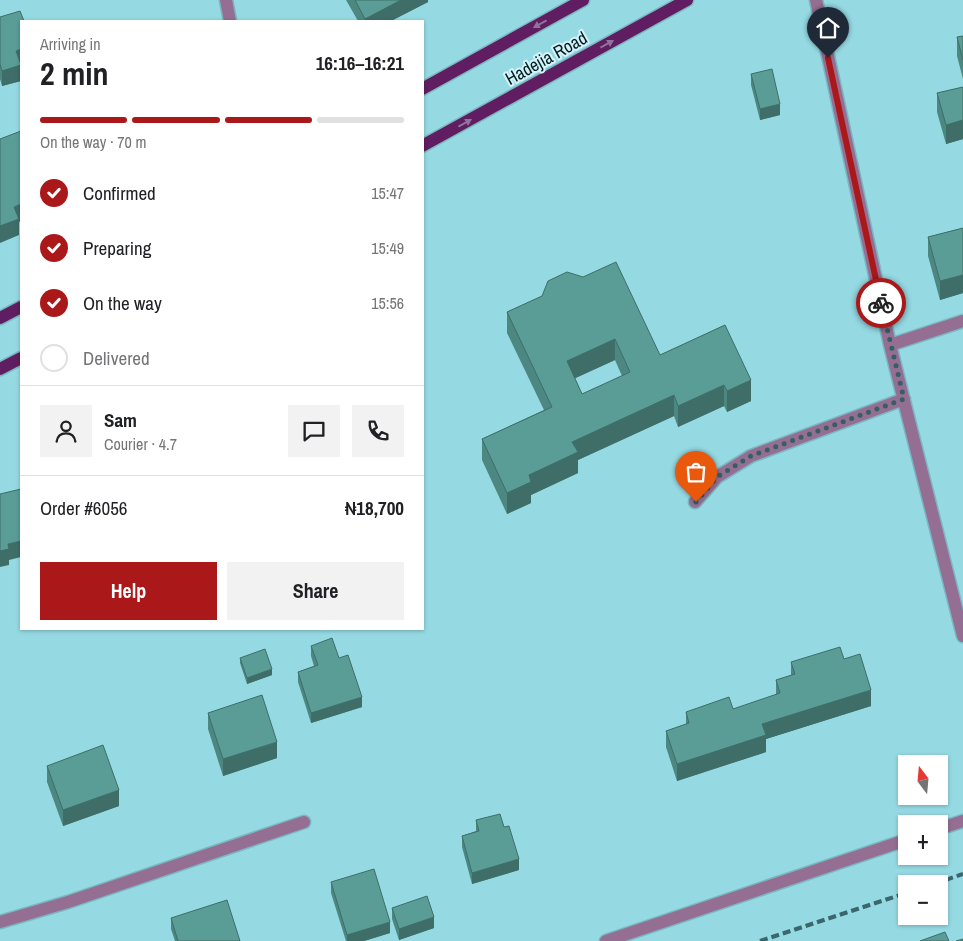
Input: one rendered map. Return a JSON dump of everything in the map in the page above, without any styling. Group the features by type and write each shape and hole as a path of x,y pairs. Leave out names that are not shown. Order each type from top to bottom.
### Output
{"main road":[{"name":"Hadejia Road","path":"424,88 583,0"},
{"name":"Hadejia Road","path":"424,145 687,0"},
{"path":"0,318 20,308"},
{"path":"0,369 20,359"}],"street":[{"path":"226,0 230,20"},
{"path":"816,0 890,345 963,636"},
{"path":"890,345 963,321"},
{"path":"696,502 717,477 751,456 904,399"},
{"path":"948,826 963,821"},
{"path":"0,922 68,902 304,822"},
{"path":"606,941 898,843"}],"building":[{"path":"355,0 401,0 365,19"},
{"path":"20,11 24,20 20,20 20,49 16,51 20,65 2,71 0,64 0,17"},
{"path":"963,36 963,60 957,37"},
{"path":"772,69 780,104 760,109 751,74"},
{"path":"963,87 963,120 946,125 937,93"},
{"path":"20,131 20,204 14,207 19,219 0,226 0,139"},
{"path":"963,228 963,275 940,281 928,237"},
{"path":"616,262 660,355 725,325 751,380 727,391 724,385 678,406 674,395 572,442 578,452 529,475 531,482 507,493 482,439 552,407 507,312 542,296 548,281 567,272 583,277","holes":["615,339 630,372 582,394 567,361"]},
{"path":"20,489 20,541 8,544 9,549 0,551 0,494"},
{"path":"332,638 339,658 348,655 362,697 311,713 298,672 318,665 311,646"},
{"path":"840,647 844,659 860,654 871,690 762,724 766,735 677,764 666,731 689,723 686,712 729,697 733,709 780,693 776,680 795,674 791,662"},
{"path":"265,649 272,669 247,678 240,658"},
{"path":"262,695 277,742 223,759 208,713"},
{"path":"103,745 119,790 63,810 47,766"},
{"path":"500,814 504,827 509,826 519,859 472,873 462,836 479,831 476,820"},
{"path":"374,869 390,922 347,935 331,882"},
{"path":"427,896 434,917 399,929 392,908"},
{"path":"227,900 240,941 178,941 171,918"},
{"path":"945,932 949,941 920,941"}],"railway":[{"path":"948,879 963,874"},
{"path":"760,941 898,896"}],"way so far":[{"path":"696,502 717,477 751,456 904,399 881,303"}],"route":[{"path":"828,58 881,303"}]}
